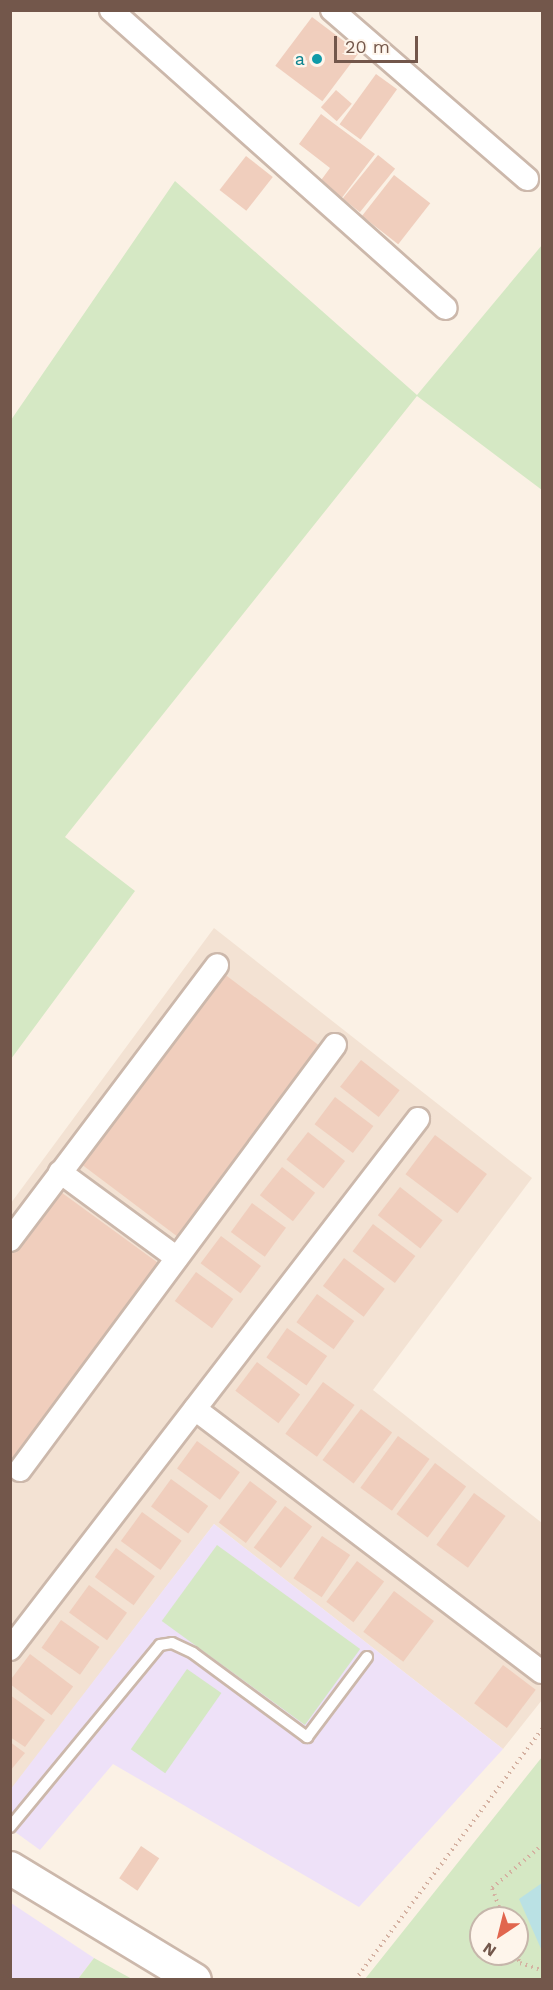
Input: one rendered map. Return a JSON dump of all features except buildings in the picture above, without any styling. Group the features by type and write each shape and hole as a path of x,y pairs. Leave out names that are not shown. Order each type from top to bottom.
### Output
{"street":[{"path":"111,10 446,308"},
{"path":"332,10 527,179"},
{"path":"10,1240 217,965"},
{"path":"20,1470 335,1045"},
{"path":"10,1649 418,1119"},
{"path":"60,1172 177,1258"},
{"path":"195,1409 543,1672"},
{"path":"10,1868 195,1980"}],"lane":[{"path":"10,1827 160,1645 172,1643 193,1653 307,1737 367,1656"}],"path":[{"path":"355,1980 543,1729"},
{"path":"499,1906 492,1888 543,1845"}],"shaded area":[{"path":"214,928 532,1178 373,1390 542,1523 542,1700 503,1749 214,1524 11,1790 11,1203"},
{"path":"214,1524 503,1749 359,1907 113,1764 40,1850 11,1829 10,1790"},
{"path":"11,1903 94,1958 78,1979 11,1979"}],"green space":[{"path":"175,181 417,395 542,245 542,490 417,396 65,837 135,891 11,1059 11,420"},
{"path":"217,1545 360,1649 305,1725 162,1621"},
{"path":"187,1669 221,1693 165,1773 131,1749"},
{"path":"542,1757 542,1979 365,1979"},
{"path":"94,1958 132,1979 78,1979"}],"water":[{"path":"542,1883 542,1951 529,1922 529,1906 522,1906 519,1899"}],"place":[{"name":"a","path":"317,59"}]}
